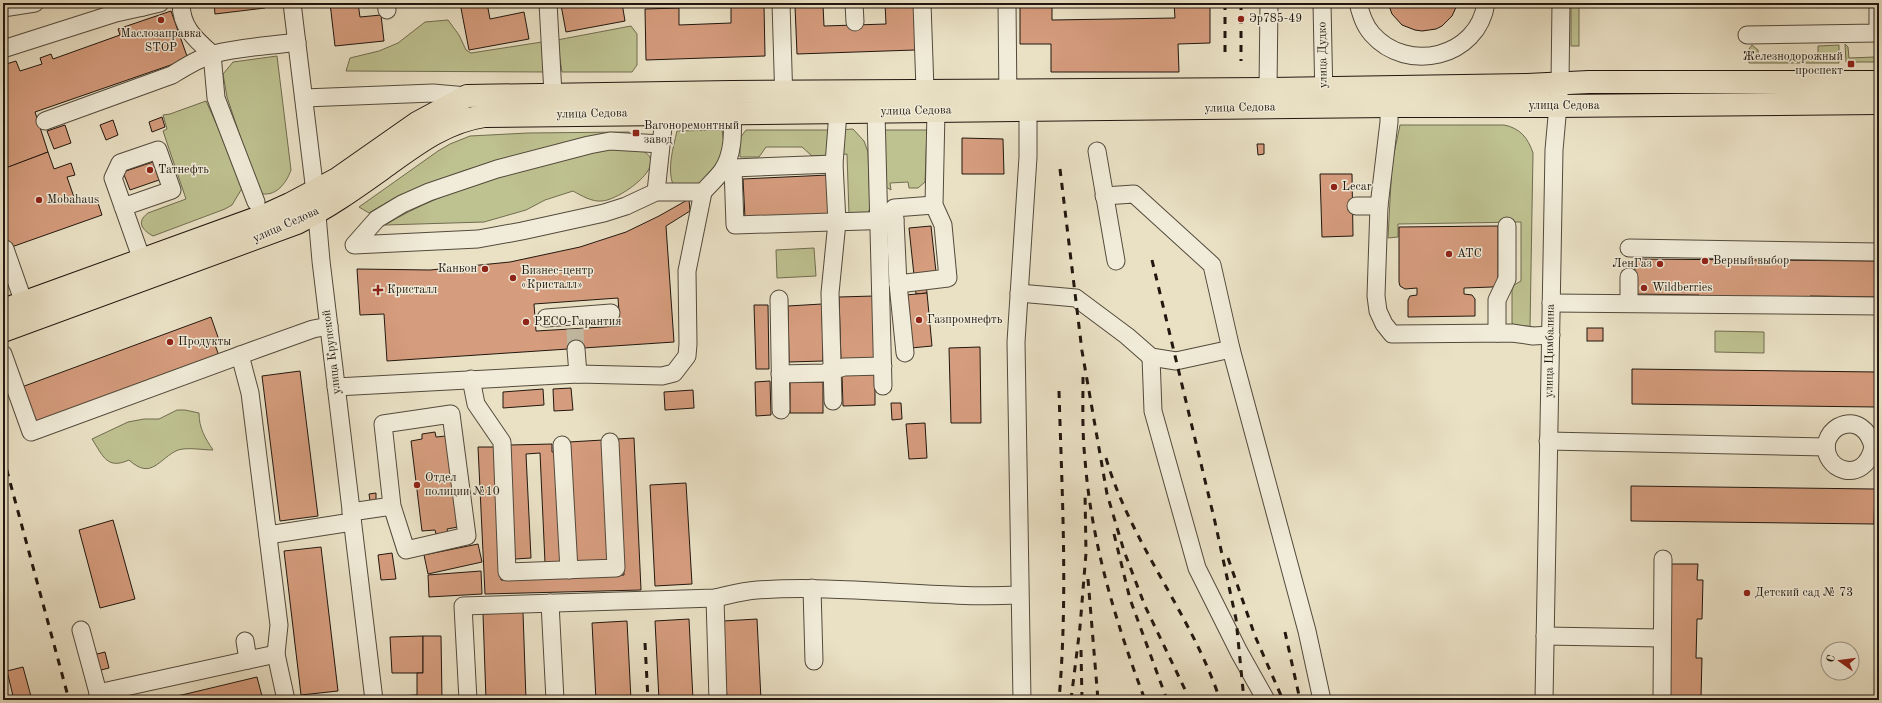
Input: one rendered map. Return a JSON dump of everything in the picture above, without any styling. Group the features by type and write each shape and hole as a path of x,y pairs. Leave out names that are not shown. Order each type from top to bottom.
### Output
{"main road":[{"name":"улица Седова","path":"3,331 274,232 316,203 424,139 456,122 497,115 732,113 784,102 925,90 1018,100 1324,97 1596,82 1879,82"},
{"name":"улица Седова","path":"3,310 268,214 316,203 337,179 417,123 467,96 732,92 838,112 936,111 1018,100 1268,89 1389,106 1879,103"}],"street":[{"path":"3,8 35,3"},
{"path":"3,49 138,5 160,3"},
{"path":"181,3 181,14 187,29 212,54 216,98 256,202"},
{"name":"улица Крупской","path":"292,3 316,203 328,326 374,700"},
{"path":"548,3 553,94"},
{"path":"781,3 784,102"},
{"path":"854,3 855,22"},
{"path":"922,3 925,90"},
{"path":"1007,3 1018,100 1028,157 1016,342 1019,595 1022,700"},
{"path":"1268,89 1269,3"},
{"name":"улица Дудко","path":"1322,3 1324,97"},
{"path":"1358,3 1361,15 1371,33 1381,43 1398,53 1410,56 1431,57 1448,52 1468,38 1480,23 1486,3"},
{"name":"улица Цимбалина","path":"1544,700 1554,150 1560,83 1561,3"},
{"path":"1747,35 1878,33 1878,3"},
{"path":"45,121 172,75 190,64 212,54 297,42"},
{"path":"732,92 732,144 730,165 735,225 887,220"},
{"name":"улица Седова","path":"304,98 433,94 467,96"},
{"path":"1389,106 1389,122 1379,206 1376,296 1378,311 1384,324 1392,334 1497,333 1551,335"},
{"path":"880,274 898,279 948,278 943,225 934,205 936,111"},
{"path":"833,401 830,293 837,222 834,164 838,112"},
{"path":"876,112 887,220 898,279 905,353"},
{"path":"656,192 662,136 610,141 497,169 429,192 402,204 377,219 354,245 478,239 604,213 626,206 656,192 703,192"},
{"path":"1097,152 1116,261"},
{"path":"336,386 578,374 662,376 674,373 682,365 687,356 687,271 703,192 710,182 730,165 834,164"},
{"path":"1104,196 1134,194 1212,265 1231,349 1307,631 1322,700"},
{"path":"883,386 880,274 887,220 894,208 934,205"},
{"path":"1356,206 1379,206"},
{"path":"123,207 142,260"},
{"path":"1497,333 1497,300 1507,279 1507,226"},
{"path":"1630,248 1879,252"},
{"path":"5,249 24,303"},
{"path":"1629,277 1629,303"},
{"path":"1019,293 1076,298 1127,336 1151,357 1176,361 1231,349"},
{"path":"779,299 781,410"},
{"path":"1551,303 1879,306"},
{"path":"546,318 574,322 611,313"},
{"path":"3,354 31,432 313,329 328,326"},
{"path":"576,349 578,374"},
{"path":"240,356 250,393 279,625 276,654 286,700"},
{"path":"1151,357 1153,411 1197,568 1266,700"},
{"path":"780,374 824,373 844,367 882,366"},
{"path":"471,379 476,404 502,442 507,572 616,568 610,442"},
{"path":"451,414 467,536 406,550 392,506 383,424 451,414"},
{"path":"1845,424 1855,424 1865,429 1876,447 1871,458 1864,466 1855,470 1844,470 1835,466 1828,457 1826,447 1828,437 1835,428 1845,424"},
{"path":"1548,442 1595,434 1826,447"},
{"path":"562,445 569,570"},
{"path":"268,535 351,517 392,506"},
{"path":"1662,700 1663,559"},
{"path":"468,700 463,606 715,598 756,590 812,588 973,597 1019,595"},
{"path":"812,588 814,661"},
{"path":"715,598 718,700"},
{"path":"550,603 555,700"},
{"path":"81,630 99,696 276,654"},
{"path":"1545,636 1662,638"},
{"path":"245,641 248,660"}],"green space":[{"path":"1571,3 1579,3 1579,46 1571,46"},
{"path":"448,20 459,35 466,50 471,53 542,42 546,72 346,71 350,58 379,51 398,43 425,22"},
{"path":"631,26 637,34 637,65 632,72 562,72 557,40"},
{"path":"1845,44 1848,47 1849,58 1875,57 1876,44 1879,44 1879,62 1846,62"},
{"path":"1752,45 1758,50 1759,58 1818,58 1818,46 1839,45 1839,63 1749,63 1749,49"},
{"path":"277,56 291,170 283,185 279,189 275,192 265,194 259,193 227,97 223,74 233,62"},
{"path":"206,101 244,185 232,205 225,209 153,236 142,226 141,223 144,216 148,213 186,199 163,131 167,129 163,115 170,114"},
{"path":"1400,125 1504,125 1510,126 1519,131 1526,138 1533,153 1530,328 1514,326 1512,323 1512,290 1514,285 1521,281 1521,222 1398,224 1398,237 1388,238 1392,163"},
{"path":"853,129 864,141 868,152 870,207 868,214 849,215 847,154 837,155 839,130"},
{"path":"722,130 724,143 720,167 701,184 673,185 671,179 671,165 672,152 677,131"},
{"path":"746,130 834,130 832,155 812,156 802,147 766,147 759,157 740,157 740,138"},
{"path":"883,130 927,130 925,182 918,188 909,188 908,182 890,183 891,190 886,187"},
{"path":"629,132 630,136 587,140 539,149 466,170 398,196 369,213 359,207 438,151 450,144 470,136 528,133"},
{"path":"598,149 640,150 649,156 651,163 648,171 631,188 610,199 602,201 591,200 573,191 545,200 526,210 484,222 385,225 435,199 462,189"},
{"path":"814,248 816,276 777,278 776,250"},
{"path":"1715,331 1764,332 1764,353 1715,352"},
{"path":"177,410 199,413 203,433 213,450 178,450 155,466 144,468 137,466 129,460 122,463 115,463 106,460 92,439 128,422 144,419 159,419"}],"building":[{"path":"214,3 265,3 265,8 215,14"},
{"path":"330,3 358,3 360,17 381,15 384,41 335,46"},
{"path":"460,3 487,3 490,19 524,12 529,39 469,50"},
{"path":"570,3 622,3 625,21 566,32 561,5"},
{"path":"885,3 914,3 915,50 797,54 795,6 823,5 824,26 886,24"},
{"path":"1020,3 1052,3 1052,20 1175,18 1174,3 1210,3 1210,43 1178,44 1179,72 1051,72 1051,44 1020,44"},
{"path":"1388,3 1458,3 1452,16 1442,26 1436,29 1422,31 1402,25 1392,14"},
{"path":"764,5 765,56 646,60 645,9 679,8 679,25 731,23 731,6"},
{"path":"171,11 188,59 35,112 48,152 6,168 3,160 3,65 16,61 20,71 42,64 40,58 51,54 53,59 120,35 118,29"},
{"path":"162,117 165,127 152,132 149,122"},
{"path":"113,120 118,135 106,140 100,125"},
{"path":"65,125 71,143 54,149 47,131"},
{"path":"962,138 1003,139 1004,174 962,174"},
{"path":"1257,144 1264,144 1264,154 1258,155"},
{"name":"Mobahaus","path":"48,152 54,169 71,163 75,175 67,177 76,203 96,197 102,215 3,250 3,230 6,229 3,222 3,169"},
{"path":"153,162 159,180 130,190 123,172"},
{"path":"1320,174 1352,174 1353,236 1322,237"},
{"path":"828,175 830,214 745,218 743,179"},
{"name":"Бизнес-центр «Кристалл»","path":"689,199 690,211 666,226 674,342 387,361 384,314 360,315 357,269 430,270 510,262 580,247 626,232","holes":["618,298 620,326 536,331 534,304"]},
{"path":"931,226 936,272 925,273 927,293 916,294 909,228"},
{"name":"АТС","path":"1498,226 1498,282 1492,287 1464,288 1464,294 1472,295 1475,299 1475,316 1408,317 1408,300 1410,296 1417,295 1417,288 1405,289 1400,286 1399,227"},
{"path":"1635,259 1878,261 1878,297 1810,296 1810,302 1699,300 1699,295 1634,294"},
{"name":"Газпромнефть","path":"927,293 932,346 911,348 906,295"},
{"path":"874,296 875,359 841,360 839,297"},
{"path":"822,304 823,361 789,362 788,306"},
{"path":"754,305 768,305 769,369 756,369"},
{"path":"211,317 219,340 214,342 219,356 35,423 19,388"},
{"path":"1587,328 1603,328 1603,341 1587,341"},
{"path":"980,347 981,423 951,423 949,348"},
{"path":"1632,369 1876,372 1876,407 1632,404"},
{"path":"300,371 318,516 280,521 262,376"},
{"path":"875,374 875,405 843,406 842,375"},
{"path":"770,381 771,415 756,416 755,382"},
{"path":"790,382 823,382 823,413 790,413"},
{"path":"571,388 573,410 554,411 553,389"},
{"path":"543,389 544,405 503,408 503,392"},
{"path":"693,390 694,408 665,410 664,392"},
{"path":"891,403 901,403 902,419 892,420"},
{"path":"925,423 927,458 909,459 906,424"},
{"path":"435,432 436,437 446,436 458,527 447,529 448,533 436,534 435,530 422,531 411,441 422,439 422,434"},
{"path":"634,438 641,590 485,594 478,447 495,447 501,580 624,575 617,439"},
{"path":"603,440 608,560 576,562 569,442"},
{"path":"552,444 552,452 555,452 560,562 545,563 540,453 526,454 531,558 515,559 510,445"},
{"path":"686,483 692,584 655,586 650,485"},
{"path":"1631,486 1875,489 1874,524 1631,521"},
{"path":"376,493 376,500 370,501 369,494"},
{"path":"113,520 135,599 100,608 79,530"},
{"path":"478,544 482,562 428,574 424,555"},
{"path":"321,547 338,691 301,695 284,551"},
{"path":"392,553 396,579 381,580 378,555"},
{"path":"1671,564 1698,564 1697,580 1703,580 1702,619 1697,619 1696,658 1702,658 1701,697 1696,697 1696,700 1669,700"},
{"path":"481,571 482,594 429,597 428,575"},
{"path":"523,612 526,700 486,700 483,614"},
{"path":"689,619 693,700 659,700 655,621"},
{"path":"757,619 761,700 727,700 723,621"},
{"path":"627,621 631,700 596,700 592,623"},
{"path":"423,636 423,673 392,673 390,637"},
{"path":"423,636 441,636 442,700 398,700 397,696 417,695 417,673 423,673"},
{"path":"105,652 109,668 97,671 93,655"},
{"path":"23,667 32,700 14,700 7,671"},
{"path":"257,677 263,700 158,700 186,694"}],"tunnel":[{"path":"575,329 576,349"}],"railway":[{"path":"1225,3 1225,55"},
{"path":"1241,3 1241,61"},
{"path":"1060,169 1082,351 1107,494 1124,551 1145,606 1190,700"},
{"path":"1152,260 1215,522 1236,619 1244,700"},
{"path":"1083,377 1084,449 1093,521 1106,582 1124,642 1145,700"},
{"path":"1059,391 1064,584 1062,661 1059,700"},
{"path":"3,456 69,700"},
{"path":"1106,458 1117,490 1130,520 1194,638 1220,700"},
{"path":"1071,700 1080,627 1086,553 1085,493"},
{"path":"1114,534 1130,599 1167,700"},
{"path":"1228,558 1255,636 1283,700"},
{"path":"1088,579 1098,700"},
{"path":"1285,632 1300,700"},
{"path":"645,643 648,700"},
{"path":"1081,650 1082,700"}],"place":[{"name":"Эр785-49","path":"1241,19"},
{"name":"Маслозаправка STOP","path":"161,20"},
{"name":"Железнодорожный проспект","path":"1851,64"},
{"name":"Вагоноремонтный завод","path":"636,133"},
{"name":"Татнефть","path":"150,170"},
{"name":"Lecar","path":"1334,187"},
{"name":"Mobahaus","path":"39,200"},
{"name":"АТС","path":"1449,254"},
{"name":"Верный выбор","path":"1705,261"},
{"name":"ЛенГаз","path":"1660,264"},
{"name":"Каньон","path":"485,269"},
{"name":"Бизнес-центр «Кристалл»","path":"513,278"},
{"name":"Wildberries","path":"1644,288"},
{"name":"Кристалл","path":"378,290"},
{"name":"Газпромнефть","path":"919,320"},
{"name":"РЕСО-Гарантия","path":"526,322"},
{"name":"Продукты","path":"170,342"},
{"name":"Отдел полиции №10","path":"417,485"},
{"name":"Детский сад № 73","path":"1747,593"}]}
